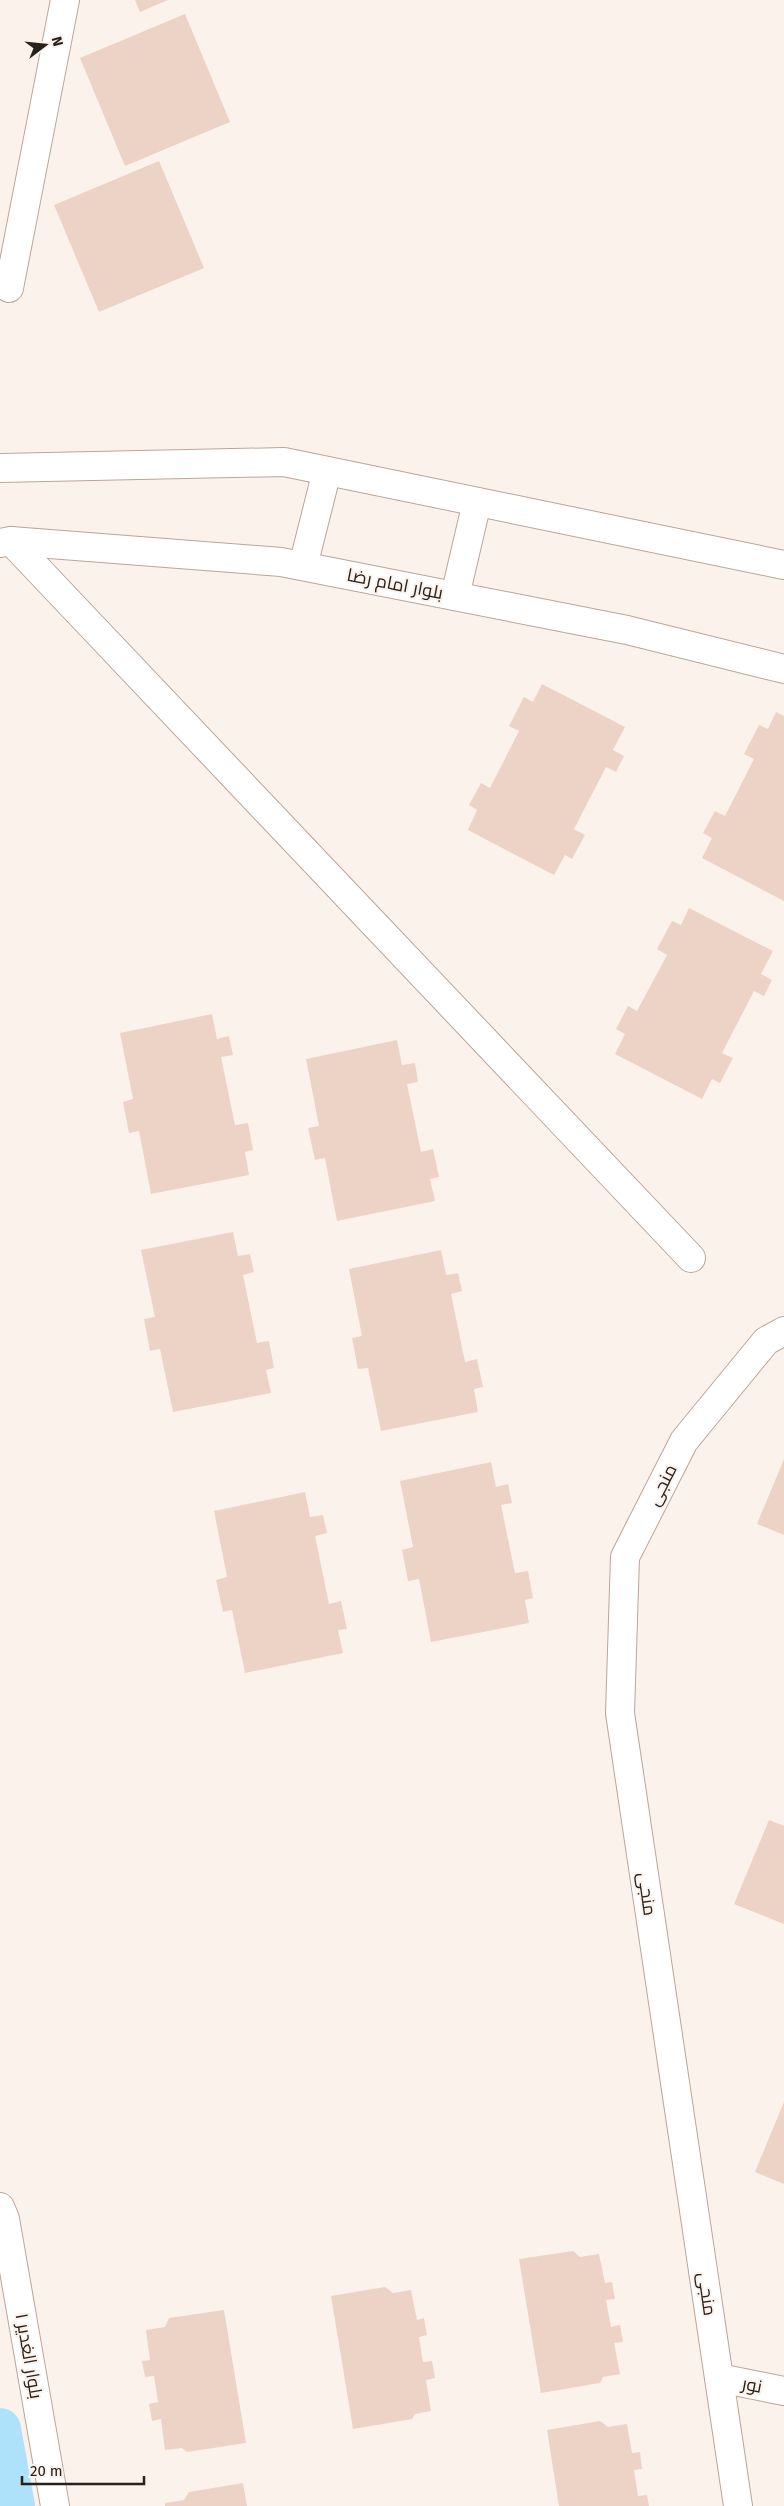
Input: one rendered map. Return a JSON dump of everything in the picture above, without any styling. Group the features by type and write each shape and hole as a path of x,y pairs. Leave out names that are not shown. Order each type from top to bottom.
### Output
{"street":[{"path":"10,288 65,0"},
{"path":"0,468 284,462 784,565"},
{"path":"302,566 327,471"},
{"path":"455,596 477,502"},
{"path":"5,542 691,1258"},
{"name":"بلوار امام رضا","path":"5,542 282,562 627,630 784,669"},
{"name":"منجی","path":"738,2506 620,1713 625,1557 684,1441 766,1341 784,1331"},
{"name":"بلوار الغدیر ۱","path":"0,2207 5,2219 55,2506"},
{"name":"نور","path":"719,2378 784,2391"}],"building":[{"path":"135,0 168,0 140,12"},
{"path":"185,14 230,122 125,166 80,58"},
{"path":"159,161 204,268 99,312 54,205"},
{"path":"542,684 625,727 613,750 624,756 616,772 606,767 574,829 585,835 572,859 565,855 554,875 468,830 477,810 469,805 481,783 490,788 519,731 509,726 524,697 533,702"},
{"path":"776,712 784,716 784,901 702,858 712,838 703,833 715,811 725,816 754,759 744,754 759,725 768,729"},
{"path":"689,908 773,951 761,974 772,980 764,996 754,991 722,1053 733,1058 720,1083 712,1079 702,1099 615,1054 625,1034 616,1029 628,1006 637,1011 667,955 657,949 672,921 681,925"},
{"path":"212,1014 217,1039 229,1036 233,1055 221,1057 235,1125 248,1123 253,1150 245,1152 249,1175 151,1194 139,1131 129,1133 123,1102 133,1099 120,1033"},
{"path":"397,1040 402,1065 415,1063 418,1082 407,1084 421,1152 433,1149 439,1177 430,1179 435,1201 337,1221 325,1158 315,1160 308,1128 319,1126 306,1059"},
{"path":"233,1232 238,1256 250,1254 254,1272 243,1275 257,1343 269,1341 274,1368 266,1370 271,1393 173,1412 160,1349 150,1351 144,1319 155,1317 141,1250"},
{"path":"441,1250 446,1275 458,1273 462,1291 451,1294 465,1362 477,1359 483,1387 474,1389 478,1412 381,1431 368,1368 358,1369 352,1338 362,1336 349,1269"},
{"path":"784,1459 784,1535 757,1524"},
{"path":"491,1462 496,1487 508,1484 512,1503 501,1505 515,1573 528,1571 533,1598 525,1600 529,1623 431,1642 419,1579 408,1581 402,1550 413,1547 400,1481"},
{"path":"305,1492 310,1517 323,1515 327,1533 315,1536 329,1604 341,1601 347,1629 338,1630 343,1653 245,1673 232,1610 223,1612 216,1580 227,1577 214,1511"},
{"path":"769,1820 784,1826 784,1924 734,1904"},
{"path":"784,2102 784,2184 755,2172"},
{"path":"573,2251 580,2257 599,2254 605,2283 612,2282 615,2299 606,2300 611,2327 620,2325 623,2342 614,2343 620,2374 603,2377 600,2383 541,2393 519,2259"},
{"path":"385,2287 393,2293 411,2290 417,2320 424,2318 427,2335 419,2337 423,2362 432,2361 435,2378 426,2380 431,2411 415,2414 412,2419 353,2429 331,2296"},
{"path":"224,2310 246,2443 187,2452 182,2448 165,2450 161,2419 152,2421 149,2404 158,2402 154,2376 145,2377 142,2361 150,2360 146,2330 165,2327 169,2318"},
{"path":"600,2421 608,2427 627,2424 632,2453 640,2452 642,2469 634,2470 638,2496 647,2495 649,2506 559,2506 547,2430"},
{"path":"243,2483 247,2506 165,2506 165,2503 184,2500 189,2492"}],"waterway":[{"path":"0,2429 14,2506"}]}
